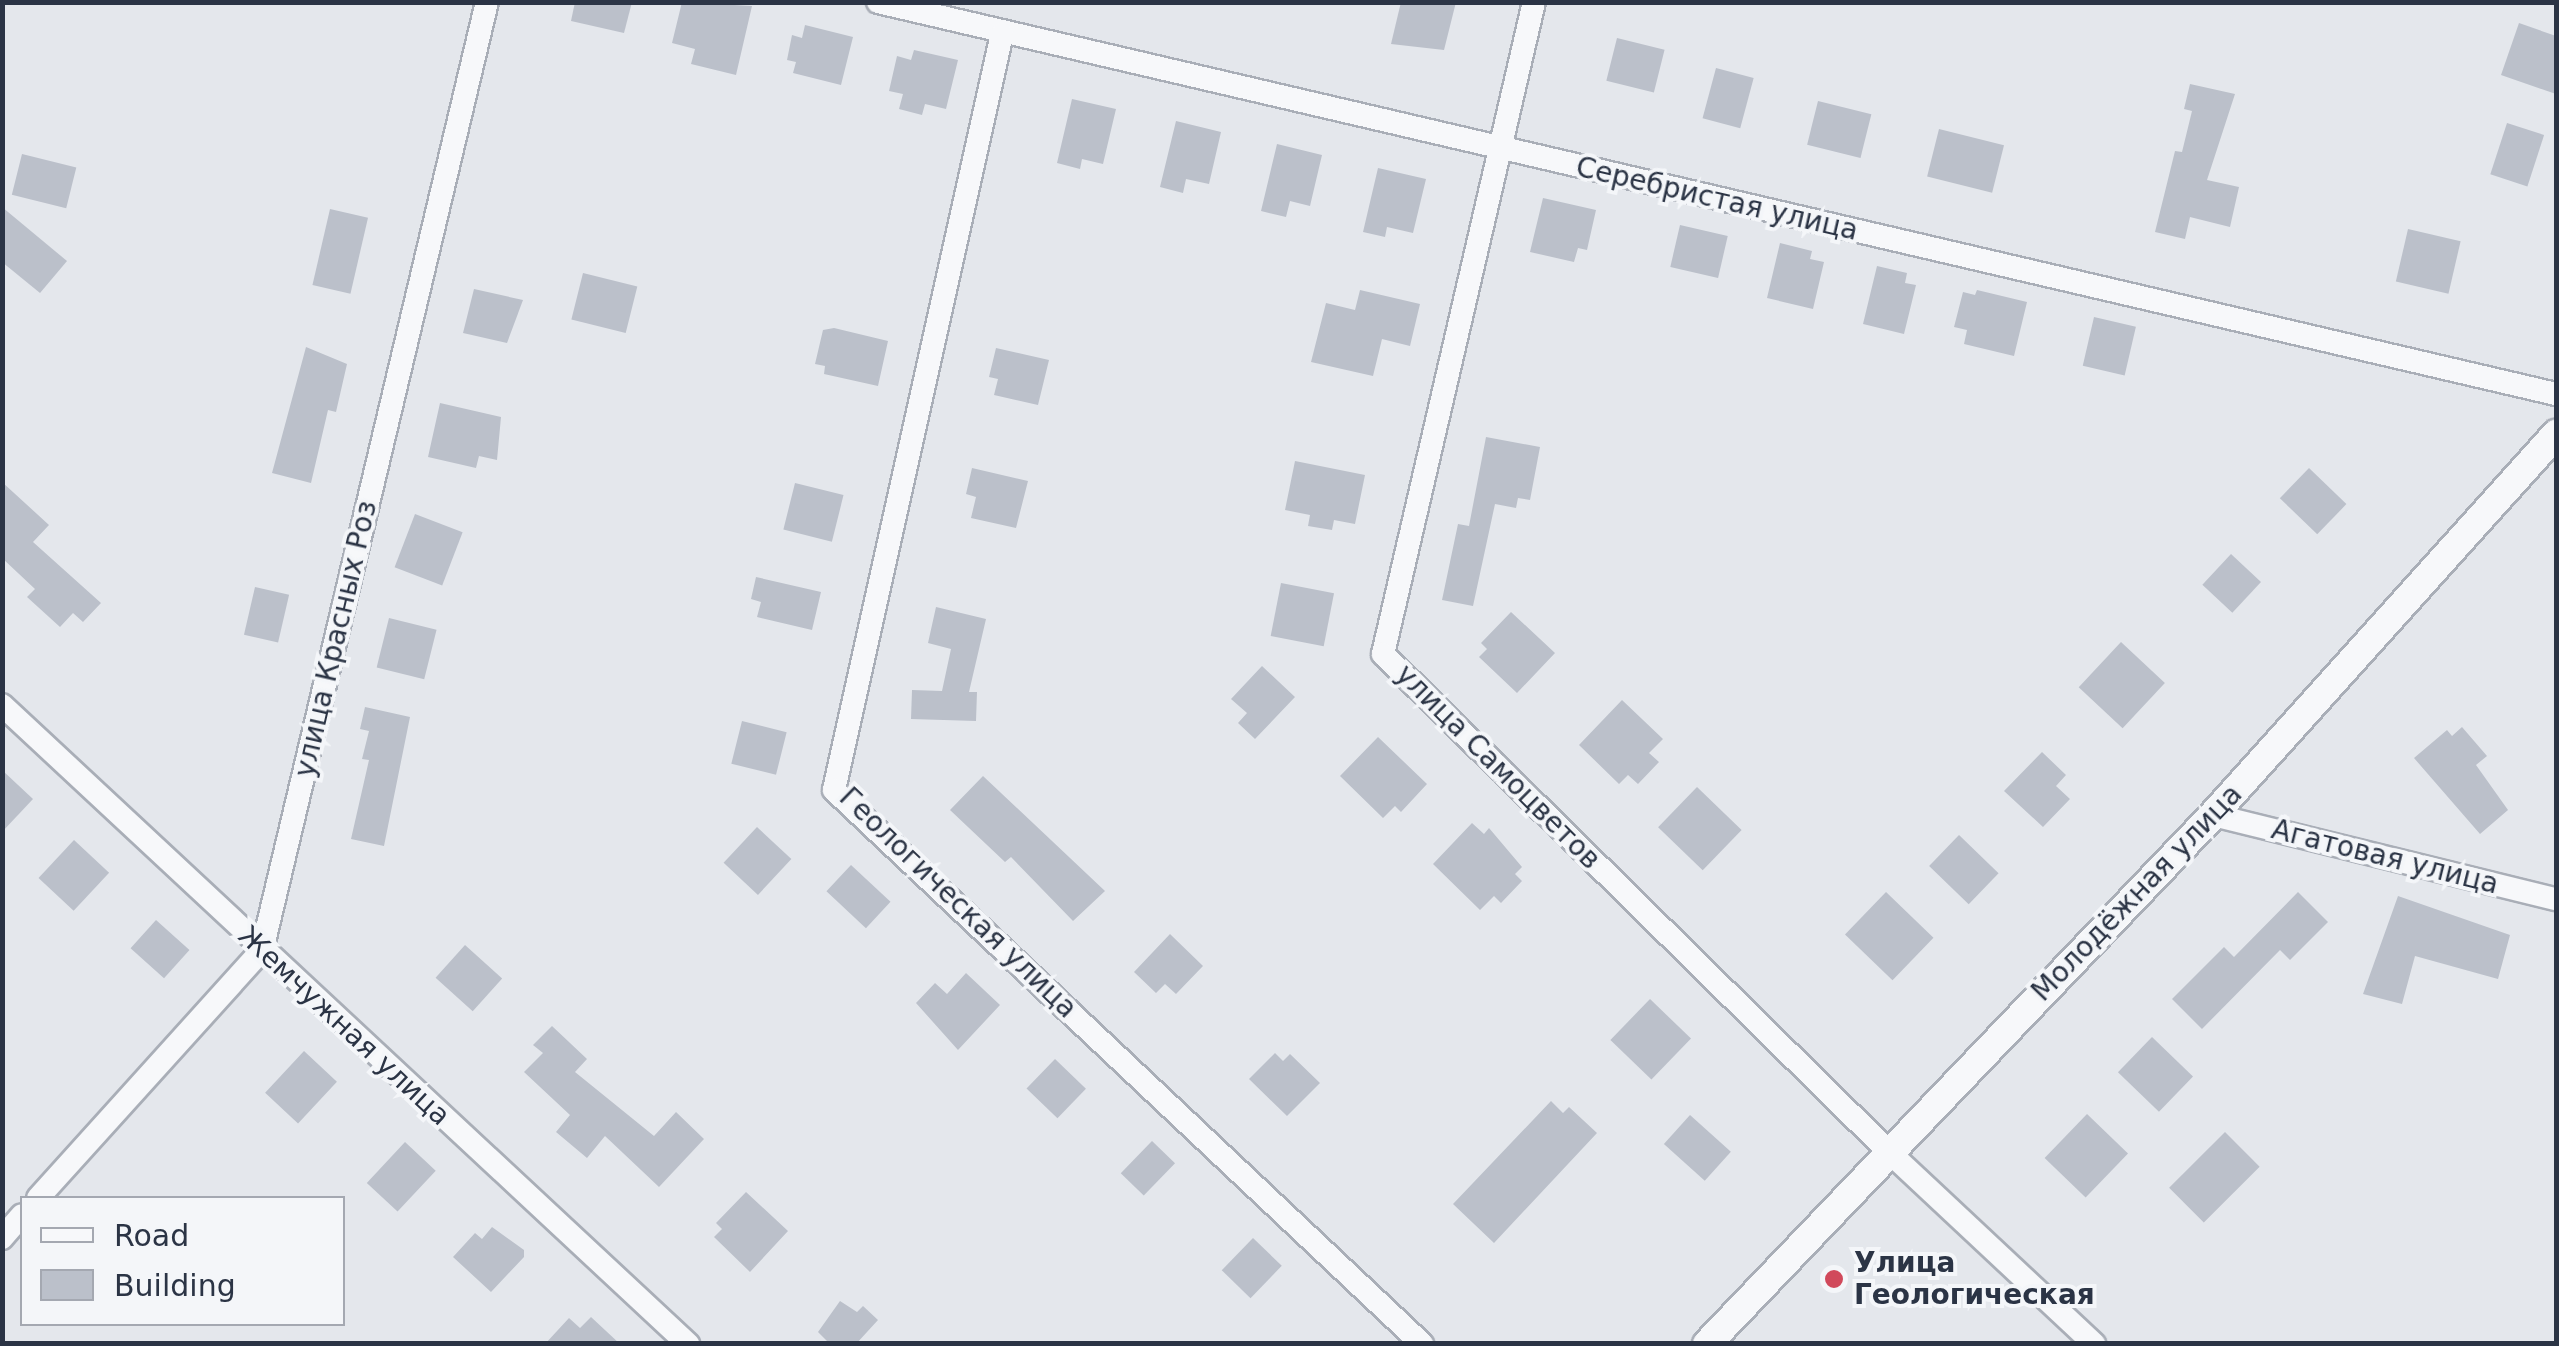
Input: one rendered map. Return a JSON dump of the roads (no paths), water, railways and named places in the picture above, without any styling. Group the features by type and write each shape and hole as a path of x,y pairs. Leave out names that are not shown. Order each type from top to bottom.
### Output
{"street":[{"name":"улица Красных Роз","path":"40,1196 262,950 486,2"},
{"name":"Серебристая улица","path":"878,2 2556,394"},
{"name":"улица Самоцветов","path":"1534,2 1383,654 1889,1152 2094,1344"},
{"name":"Геологическая улица","path":"1002,34 834,790 1422,1344"},
{"name":"Молодёжная улица","path":"1708,1344 2213,814 2556,434"},
{"name":"Жемчужная улица","path":"2,705 688,1344"},
{"name":"Агатовая улица","path":"2213,814 2556,899"},
{"path":"2,1238 20,1218"}],"place":[{"name":"Улица Геологическая","path":"1834,1279"}]}
